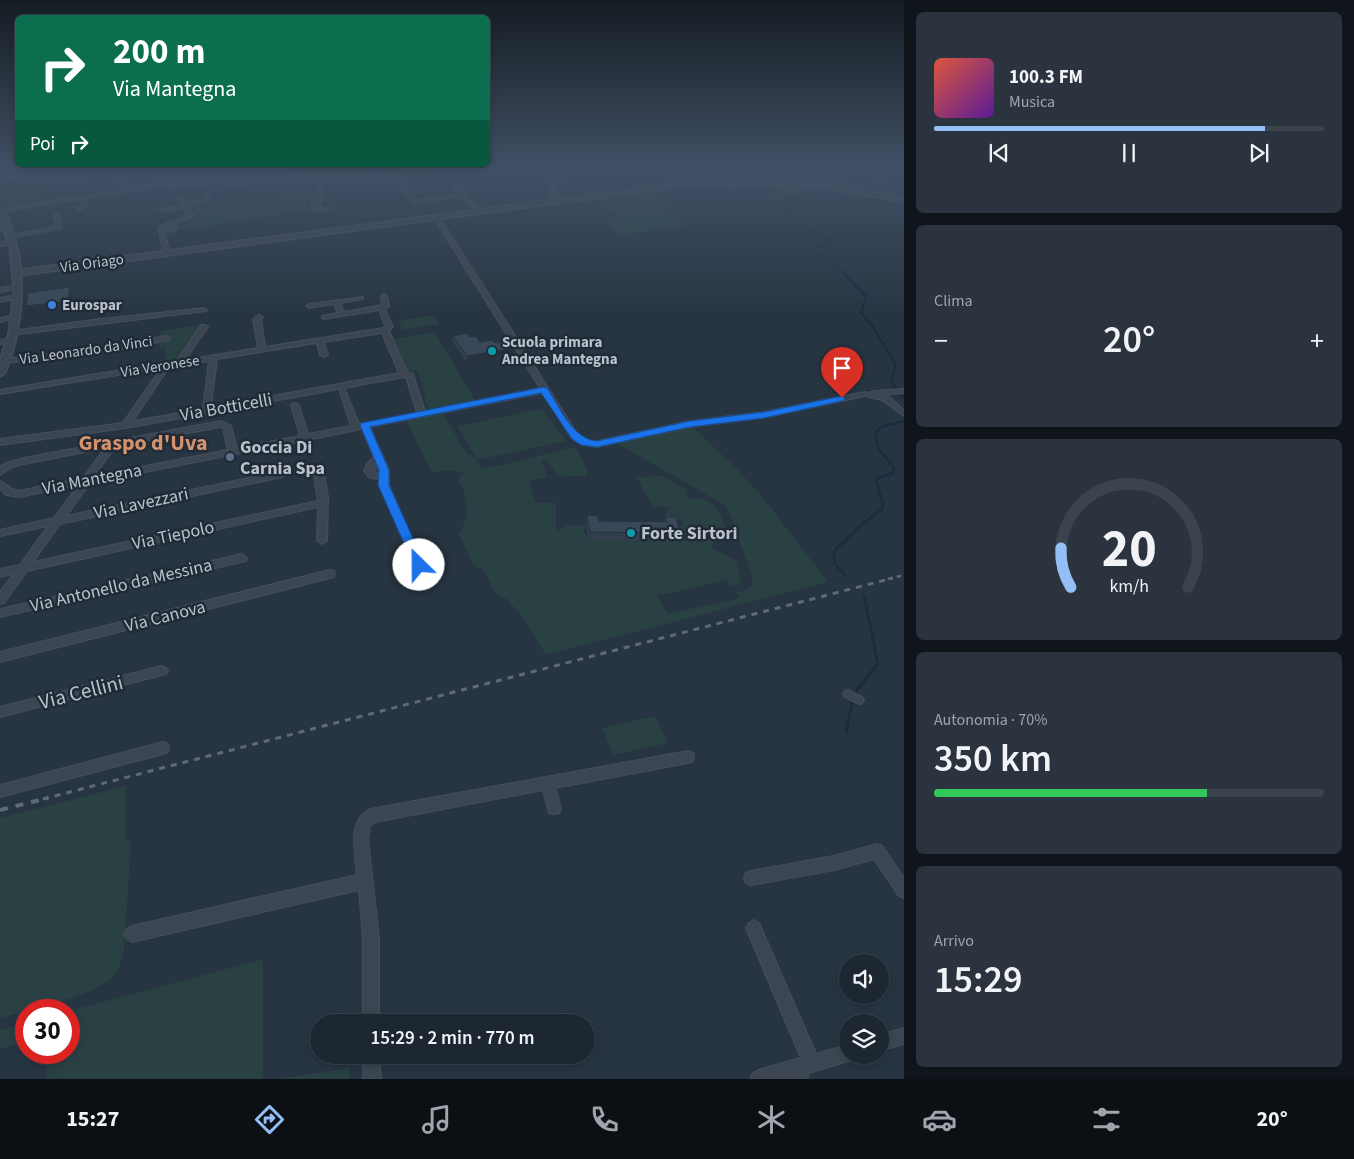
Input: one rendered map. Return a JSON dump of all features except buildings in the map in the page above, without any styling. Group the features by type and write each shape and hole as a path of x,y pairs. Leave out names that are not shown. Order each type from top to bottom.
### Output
{"street":[{"path":"0,244 12,239 60,227 57,217"},
{"path":"163,237 166,232 189,217"},
{"name":"Via Oriago","path":"18,273 442,217"},
{"path":"437,218 544,390 575,437 585,443 594,444 690,424 764,415 865,394 900,391"},
{"path":"166,253 162,229 164,226 174,226"},
{"path":"0,372 6,361 11,340 17,298 18,273 12,239 4,228"},
{"path":"0,290 17,287"},
{"path":"324,316 381,308 386,306 384,296"},
{"path":"0,300 17,298"},
{"path":"309,306 361,298"},
{"path":"336,302 342,314"},
{"path":"381,308 389,327 385,330 404,374 409,374 422,414"},
{"path":"0,342 93,322 204,310"},
{"path":"0,320 15,317"},
{"path":"259,317 262,350"},
{"path":"179,363 204,327"},
{"name":"Via Veronese","path":"0,392 385,330"},
{"name":"Via Leonardo da Vinci","path":"6,361 120,347 166,338"},
{"path":"320,340 324,355"},
{"path":"206,410 213,357"},
{"path":"126,425 167,365"},
{"name":"Via Botticelli","path":"0,442 126,425 404,374"},
{"path":"342,390 384,470 384,485 419,565"},
{"name":"Via Mantegna","path":"0,484 7,492 14,494 544,390"},
{"path":"865,394 885,398 904,414"},
{"path":"296,405 305,437"},
{"path":"0,472 15,463 224,423 227,426 233,451"},
{"path":"0,600 113,444"},
{"path":"379,459 370,464 369,471 373,476 384,477"},
{"path":"319,473 322,503 322,541"},
{"name":"Via Lavezzari","path":"0,533 282,474"},
{"name":"Via Tiepolo","path":"0,573 322,503"},
{"name":"Via Antonello da Messina","path":"0,613 242,558"},
{"name":"Via Canova","path":"0,657 330,574"},
{"name":"Via Cellini","path":"0,712 162,671"},
{"path":"848,694 859,700"},
{"path":"0,791 162,748"},
{"path":"371,1014 371,938 362,829 364,823 371,816 688,757"},
{"path":"547,782 554,808"},
{"path":"751,878 834,863 877,851 904,891"},
{"path":"132,934 366,881"},
{"path":"754,928 804,1069"},
{"path":"889,1041 904,1036"},
{"path":"759,1079 804,1069 839,1055"},
{"path":"371,1064 372,1079"}],"green space":[{"path":"198,217 282,217 177,232"},
{"path":"677,217 687,225 621,235 605,220 618,218"},
{"path":"434,315 440,324 403,330 398,321"},
{"path":"200,325 173,361 166,362 165,348 160,348 160,341 170,337 168,335 160,337 160,331"},
{"path":"435,332 476,402 441,409 439,407 428,409 424,397 426,396 417,371 408,372 394,339"},
{"path":"542,409 566,441 477,460 457,426"},
{"path":"442,413 467,454 471,455 482,468 576,447 588,471 586,476 558,477 547,460 541,461 548,477 529,481 535,503 556,503 556,531 569,525 586,525 586,528 583,529 588,541 673,526 683,526 682,521 666,517 666,511 670,507 653,506 636,477 663,476 686,489 688,498 706,500 717,508 728,539 713,542 711,547 736,561 741,579 739,584 731,586 727,580 657,596 668,614 740,598 736,592 747,589 753,580 730,514 723,504 618,444 619,442 687,426 693,427 738,470 765,500 828,582 546,655 524,620 508,600 495,593 484,571 473,565 459,535 468,514 463,487 457,481 464,472 446,470 432,473 406,420"},
{"path":"655,716 668,743 614,755 602,728"},
{"path":"126,786 126,842 131,841 124,952 120,965 113,977 91,991 70,999 15,999 15,1014 0,1018 0,818"},
{"path":"263,959 263,1079 46,1079 47,1064 80,1064 80,1008"},
{"path":"15,1026 15,1044 0,1049 0,1030"},
{"path":"349,1068 349,1079 279,1079"}],"waterway":[{"path":"180,231 271,217"},
{"path":"794,217 800,224 832,241 832,243 811,249 832,262 866,296 861,313 873,327 896,365 891,381 904,399"},
{"path":"845,575 834,563 834,551 860,526 882,509 883,505 876,479 893,473 894,468 878,448 875,433 881,427 904,421"},
{"path":"846,733 853,699 857,690 878,664 864,596"}],"railway":[{"path":"888,579 904,575"},
{"path":"43,799 893,578"},
{"path":"0,810 48,798"}],"place":[{"name":"Eurospar","path":"52,305"},
{"name":"Scuola primara Andrea Mantegna","path":"492,351"},
{"name":"Goccia Di Carnia Spa","path":"230,457"},
{"name":"Forte Sirtori","path":"631,533"}],"district":[{"name":"Graspo d'Uva","path":"143,442"}],"route":[{"path":"419,565 384,485 384,470 365,425 544,390 575,437 585,443 597,444 690,424 764,415 842,398"}]}
